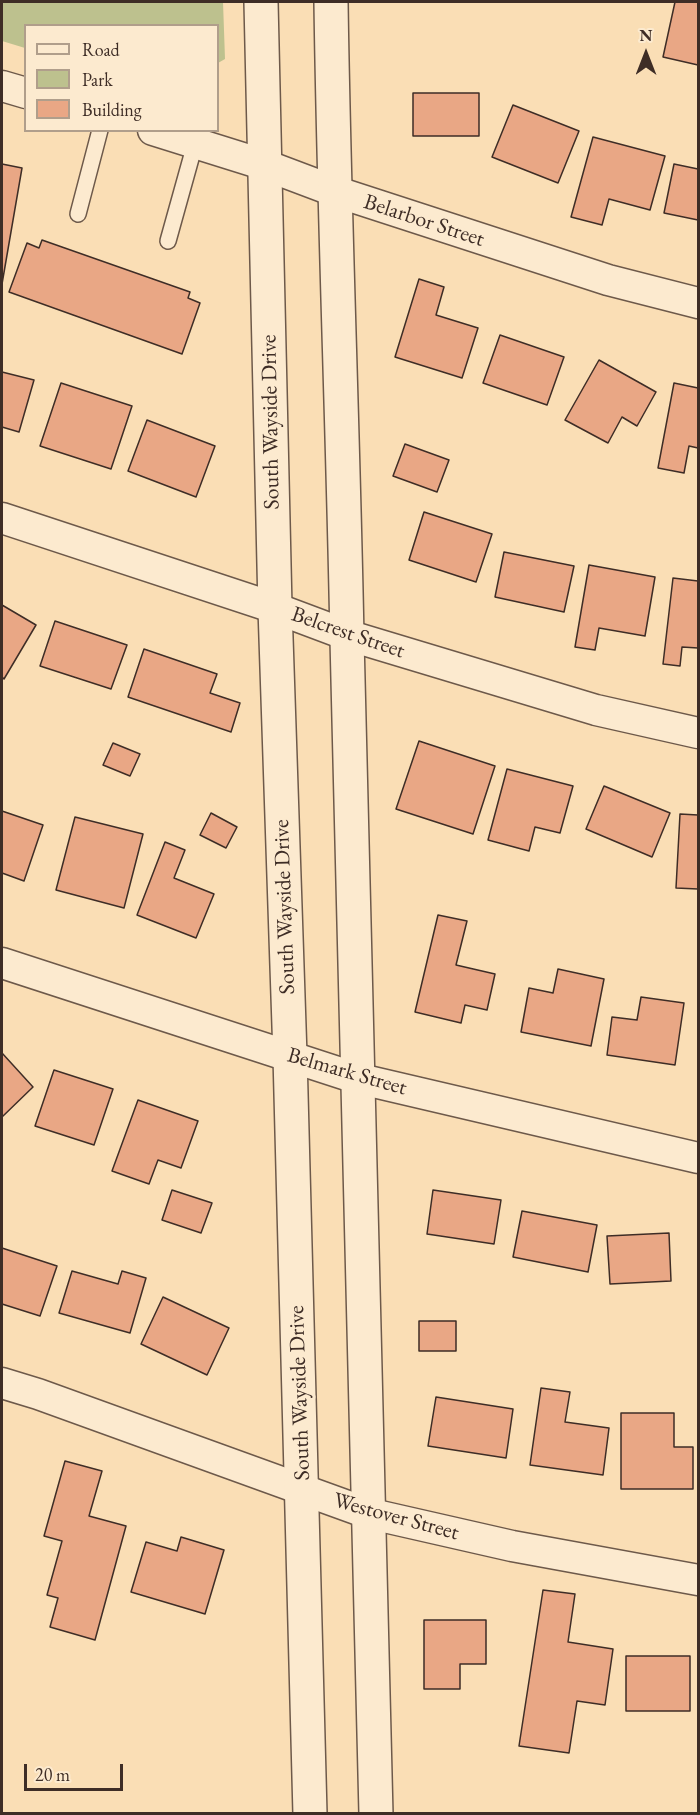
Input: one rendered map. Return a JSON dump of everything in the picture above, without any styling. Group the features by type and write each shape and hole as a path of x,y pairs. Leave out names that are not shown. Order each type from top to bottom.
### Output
{"street":[{"name":"South Wayside Drive","path":"261,2 275,608 291,1056 310,1814"},
{"path":"331,2 375,1814"},
{"path":"2,86 24,92"},
{"name":"Belarbor Street","path":"159,132 265,165 334,191 608,280 699,303"},
{"name":"Belcrest Street","path":"2,518 347,634 596,710 699,733"},
{"name":"Belmark Street","path":"2,963 356,1078 699,1158"},
{"name":"Westover Street","path":"2,1383 50,1398 367,1513 513,1546 699,1580"}],"lane":[{"path":"78,214 99,132"},
{"path":"168,241 195,144"}],"green space":[{"path":"2,2 223,2 225,59 219,62 219,24 24,24 24,48 2,41"}],"building":[{"path":"675,2 698,2 698,65 663,57"},
{"path":"413,93 479,93 479,136 413,136"},
{"path":"513,105 579,131 558,183 492,157"},
{"path":"593,137 665,156 650,210 609,199 602,225 571,217"},
{"path":"2,164 22,168 2,284"},
{"path":"674,164 698,169 698,220 664,213"},
{"path":"42,240 190,292 188,298 200,303 182,354 9,292 27,243 39,248"},
{"path":"419,279 444,287 436,315 478,328 462,378 395,357"},
{"path":"500,335 564,357 547,405 483,383"},
{"path":"599,360 656,392 637,426 622,417 608,443 565,420"},
{"path":"2,372 34,380 19,432 2,427"},
{"path":"61,383 132,406 111,469 40,446"},
{"path":"674,383 698,388 698,448 689,446 684,473 658,468"},
{"path":"147,420 215,446 196,497 128,471"},
{"path":"405,444 449,460 437,492 393,476"},
{"path":"424,512 492,534 476,582 409,560"},
{"path":"504,552 574,566 564,612 495,597"},
{"path":"589,565 655,577 645,636 599,628 595,650 575,647"},
{"path":"673,578 698,581 698,648 682,647 680,666 663,664"},
{"path":"2,605 36,625 4,679 2,677"},
{"path":"55,621 127,645 111,689 40,666"},
{"path":"144,649 217,674 210,693 240,703 231,732 128,697"},
{"path":"419,741 495,766 473,834 396,809"},
{"path":"113,743 140,754 130,776 103,765"},
{"path":"507,769 573,786 560,833 535,827 529,851 488,840"},
{"path":"604,786 670,813 652,857 586,829"},
{"path":"2,811 43,825 24,881 2,873"},
{"path":"211,813 237,827 226,848 200,835"},
{"path":"680,814 698,815 698,889 676,888"},
{"path":"75,817 143,834 124,908 56,890"},
{"path":"165,842 185,850 174,878 214,894 196,938 137,915"},
{"path":"438,915 467,921 456,965 495,974 487,1010 465,1005 461,1023 415,1012"},
{"path":"558,969 604,979 591,1046 521,1032 529,988 553,993"},
{"path":"641,997 684,1003 675,1065 607,1055 612,1017 637,1020"},
{"path":"2,1053 33,1087 2,1117"},
{"path":"54,1070 113,1089 94,1145 35,1126"},
{"path":"138,1100 198,1121 181,1168 158,1160 149,1184 112,1171"},
{"path":"172,1190 212,1203 201,1233 162,1220"},
{"path":"433,1190 501,1200 494,1244 427,1234"},
{"path":"522,1211 597,1225 588,1272 513,1257"},
{"path":"669,1233 671,1281 610,1284 607,1236"},
{"path":"2,1248 57,1266 40,1316 2,1304"},
{"path":"72,1271 118,1284 122,1271 146,1278 130,1333 59,1313"},
{"path":"163,1297 229,1328 207,1375 141,1344"},
{"path":"419,1321 456,1321 456,1351 419,1351"},
{"path":"541,1388 570,1392 565,1422 609,1428 603,1475 530,1465"},
{"path":"436,1397 513,1409 506,1458 428,1446"},
{"path":"621,1413 674,1413 674,1447 693,1447 693,1489 621,1489"},
{"path":"65,1461 102,1471 89,1516 126,1526 95,1640 50,1627 58,1598 47,1595 62,1541 44,1536"},
{"path":"181,1537 224,1550 205,1614 131,1592 146,1542 177,1551"},
{"path":"543,1590 575,1594 568,1642 613,1649 605,1705 577,1701 569,1753 519,1746"},
{"path":"424,1620 486,1620 486,1664 460,1664 460,1689 424,1689"},
{"path":"626,1656 690,1656 690,1711 626,1711"}]}
